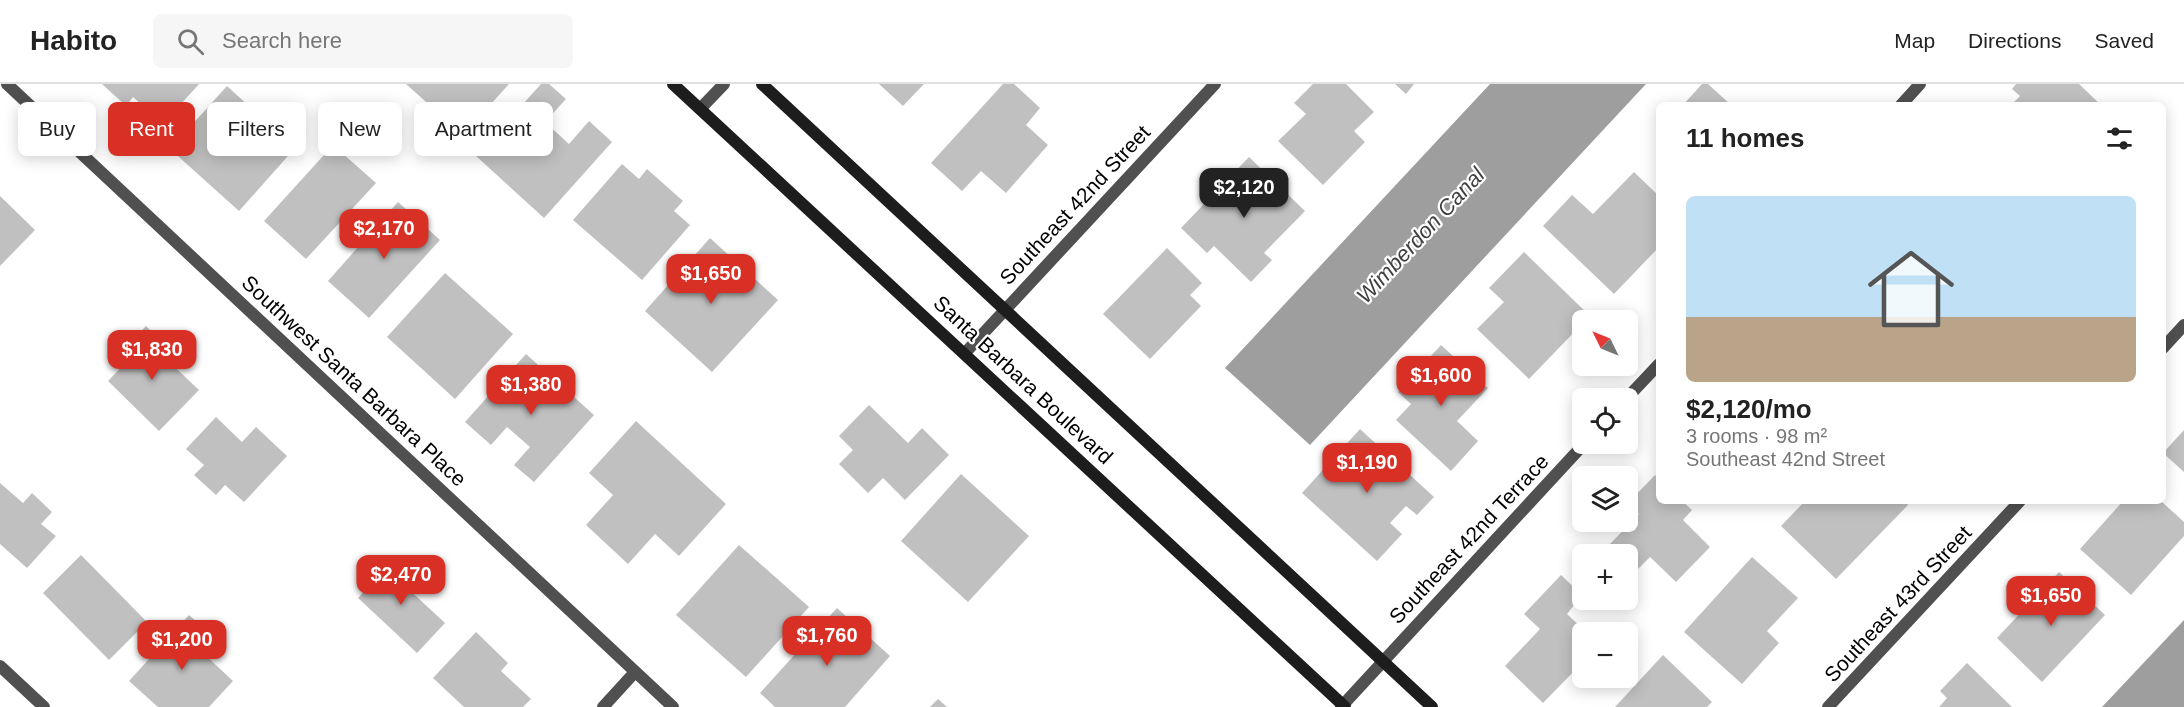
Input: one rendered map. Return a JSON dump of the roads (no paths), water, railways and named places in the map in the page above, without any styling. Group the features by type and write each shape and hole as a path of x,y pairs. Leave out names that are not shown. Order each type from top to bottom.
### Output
{"main road":[{"name":"Santa Barbara Boulevard","path":"673,84 1343,706"},
{"name":"Santa Barbara Boulevard","path":"762,84 1432,707"}],"street":[{"name":"Southwest Santa Barbara Place","path":"8,84 673,707"},
{"path":"700,109 724,84"},
{"name":"Southeast 42nd Street","path":"965,353 1215,84"},
{"path":"1904,102 1920,84"},
{"path":"2166,345 2184,325"},
{"path":"1636,388 1656,367"},
{"name":"Southeast 42nd Terrace","path":"1343,706 1382,660 1575,454"},
{"name":"Southeast 43rd Street","path":"1828,707 2017,504"},
{"path":"0,666 44,707"},
{"path":"603,707 635,672"}],"water":[{"name":"Wimberdon Canal","path":"1490,84 1646,84 1310,445 1225,368"},
{"path":"2184,620 2184,707 2102,707"}]}
